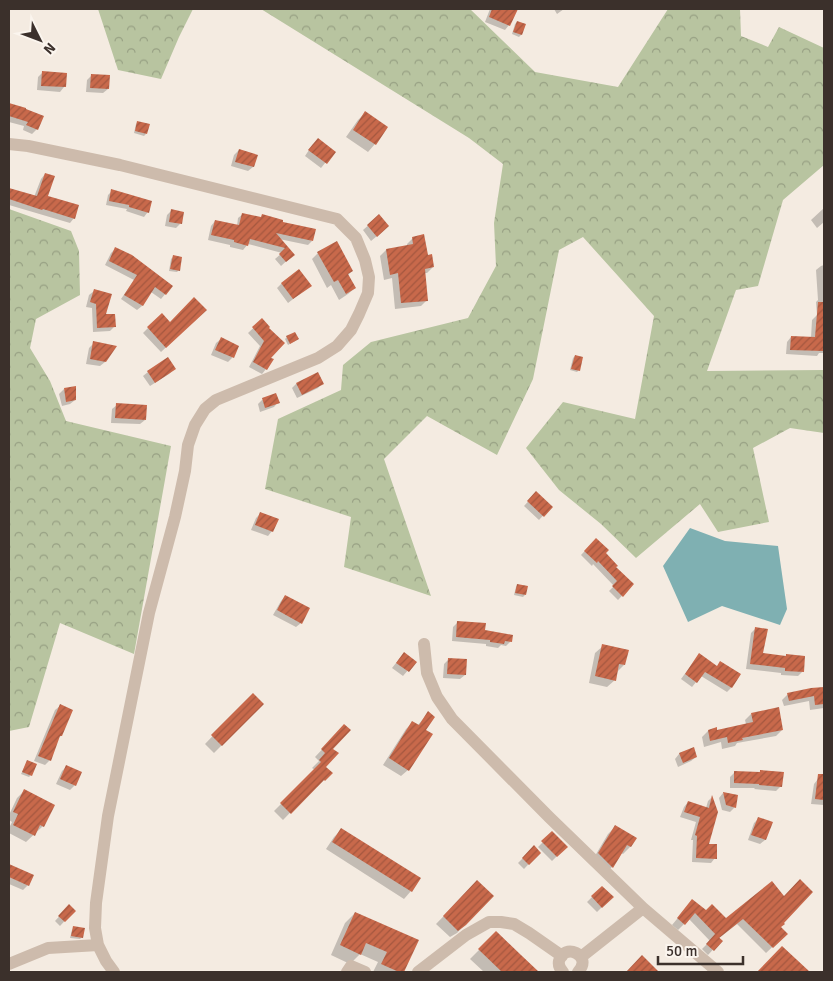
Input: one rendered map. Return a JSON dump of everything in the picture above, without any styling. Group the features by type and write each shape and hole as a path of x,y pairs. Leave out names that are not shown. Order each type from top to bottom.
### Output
{"street":[{"path":"9,144 28,146 120,165 337,219 356,238 366,260 369,277 368,293 359,314 351,330 337,346 318,358 216,400 206,409 195,425 188,445 186,471 150,613 108,816 96,903 95,928 98,945 114,972"},
{"path":"424,644 427,673 437,697 452,719 643,908 718,972"},
{"path":"581,957 643,908"},
{"path":"418,972 466,935 489,922 514,924 562,956"},
{"path":"9,964 48,948 98,945"},
{"path":"563,972 559,965 562,956 569,951 581,957 583,962 578,972"},
{"path":"347,972 351,966 365,972"}],"green space":[{"path":"98,9 193,9 161,79 118,70"},
{"path":"261,9 470,9 535,72 618,87 668,9 740,9 741,36 768,47 779,27 824,48 824,165 783,200 758,286 736,290 707,371 824,370 824,433 790,428 753,448 769,522 718,532 700,504 636,558 601,524 559,490 526,448 563,402 635,419 654,316 583,237 559,250 533,379 497,455 427,416 384,459 431,596 344,567 351,517 265,489 278,419 341,390 343,365 371,342 468,318 496,266 494,223 503,164 469,138"},
{"path":"9,209 71,231 79,251 80,295 36,319 30,348 50,381 66,421 171,446 134,654 60,623 29,727 9,731"}],"water":[{"path":"690,528 725,541 778,546 787,609 780,625 722,606 688,622 663,566"}],"building":[{"path":"492,9 518,9 510,26 489,17"},
{"path":"517,21 526,24 522,35 513,32"},
{"path":"42,71 67,73 66,87 41,86"},
{"path":"91,74 110,75 109,89 90,88"},
{"path":"9,103 44,116 38,130 26,125 28,122 9,116"},
{"path":"365,111 388,127 376,145 353,130"},
{"path":"137,121 150,124 147,134 135,131"},
{"path":"318,138 336,152 327,164 308,150"},
{"path":"239,149 258,155 254,167 235,162"},
{"path":"45,173 55,176 48,196 79,205 75,219 9,199 9,188 37,196"},
{"path":"111,189 152,201 149,213 129,207 129,205 109,201"},
{"path":"171,209 184,212 182,224 169,222"},
{"path":"242,213 261,217 262,214 283,220 283,222 316,229 313,241 276,233 295,255 286,262 279,254 285,248 250,239 248,246 234,242 234,240 211,235 215,220 239,225"},
{"path":"379,214 389,226 377,237 367,225"},
{"path":"424,234 428,255 432,254 434,267 425,269 428,301 401,303 398,273 390,275 386,249 413,244 412,237"},
{"path":"337,241 353,271 348,274 356,288 346,294 338,280 334,282 317,252"},
{"path":"115,247 132,255 173,286 166,295 155,287 143,306 124,295 137,275 109,261"},
{"path":"173,255 182,257 180,271 170,269"},
{"path":"299,269 312,286 293,299 281,283"},
{"path":"94,289 112,294 106,314 115,314 116,327 97,328 96,304 90,302"},
{"path":"194,297 207,310 166,348 147,327 162,313 170,322"},
{"path":"818,302 824,302 823,351 790,350 791,336 815,337"},
{"path":"262,318 269,328 285,343 271,358 274,359 267,370 253,362 264,341 252,327"},
{"path":"295,332 299,339 290,344 286,336"},
{"path":"221,337 239,346 234,358 215,350"},
{"path":"93,341 117,346 106,362 90,359"},
{"path":"575,355 583,357 580,371 571,369"},
{"path":"168,357 176,369 155,383 147,371"},
{"path":"318,372 324,384 302,395 296,383"},
{"path":"76,386 76,400 66,402 64,388"},
{"path":"276,393 280,403 265,408 262,398"},
{"path":"116,403 147,405 146,420 115,418"},
{"path":"536,491 553,507 544,517 527,501"},
{"path":"260,512 279,519 273,532 255,525"},
{"path":"596,538 609,550 606,553 618,566 616,567 634,584 623,597 612,586 617,581 598,561 597,563 584,551"},
{"path":"517,584 528,586 526,595 515,593"},
{"path":"285,595 310,608 302,624 277,610"},
{"path":"457,621 486,623 485,630 513,635 512,642 505,641 504,644 490,642 490,640 456,637"},
{"path":"755,627 768,629 763,653 805,656 804,672 785,671 785,668 750,664"},
{"path":"602,644 629,650 625,665 619,664 616,681 595,676"},
{"path":"404,652 417,662 409,672 396,663"},
{"path":"699,653 717,666 720,661 741,674 732,688 705,672 697,683 685,674"},
{"path":"448,658 467,659 466,675 447,674"},
{"path":"824,687 824,704 815,705 814,696 789,701 787,693"},
{"path":"253,693 264,704 222,746 211,735"},
{"path":"60,704 73,710 62,736 60,736 51,761 38,756"},
{"path":"779,707 783,730 742,738 743,740 728,743 727,737 710,741 708,730 717,727 717,730 753,722 751,713"},
{"path":"428,711 435,717 426,730 433,734 409,771 389,758 412,721 419,725"},
{"path":"344,724 351,730 333,749 339,753 326,767 333,773 291,814 280,803 321,762 319,760 325,753 321,749"},
{"path":"694,747 697,757 683,763 679,753"},
{"path":"27,760 37,764 32,776 22,772"},
{"path":"66,765 82,772 76,786 60,779"},
{"path":"760,770 784,772 782,787 734,783 734,771 760,772"},
{"path":"818,774 824,774 824,800 815,799"},
{"path":"24,789 55,805 44,827 40,825 35,836 13,825 18,814 13,812"},
{"path":"723,792 738,795 736,808 726,805"},
{"path":"712,795 718,812 709,844 717,844 717,859 696,858 697,836 695,835 700,817 684,812 688,801 709,808"},
{"path":"758,817 773,822 766,840 751,835"},
{"path":"615,825 637,838 631,847 627,845 613,868 598,853"},
{"path":"341,828 421,878 412,892 332,842"},
{"path":"552,831 568,847 557,857 541,841"},
{"path":"534,845 541,853 529,865 522,858"},
{"path":"9,864 34,875 29,886 9,877"},
{"path":"800,879 813,892 781,927 788,934 773,948 743,919 719,938 695,913 685,925 677,918 692,899 706,910 712,904 726,918 772,881 784,896"},
{"path":"477,880 494,896 458,931 443,916"},
{"path":"602,886 614,897 602,908 591,896"},
{"path":"69,904 76,911 65,922 58,916"},
{"path":"355,912 419,940 404,972 399,972 381,964 387,952 366,943 361,955 340,945"},
{"path":"73,926 85,928 83,938 71,936"},
{"path":"496,931 539,972 502,972 478,949"},
{"path":"715,934 723,941 714,951 706,944"},
{"path":"782,946 810,972 757,972"},
{"path":"642,955 659,972 626,972"}]}
